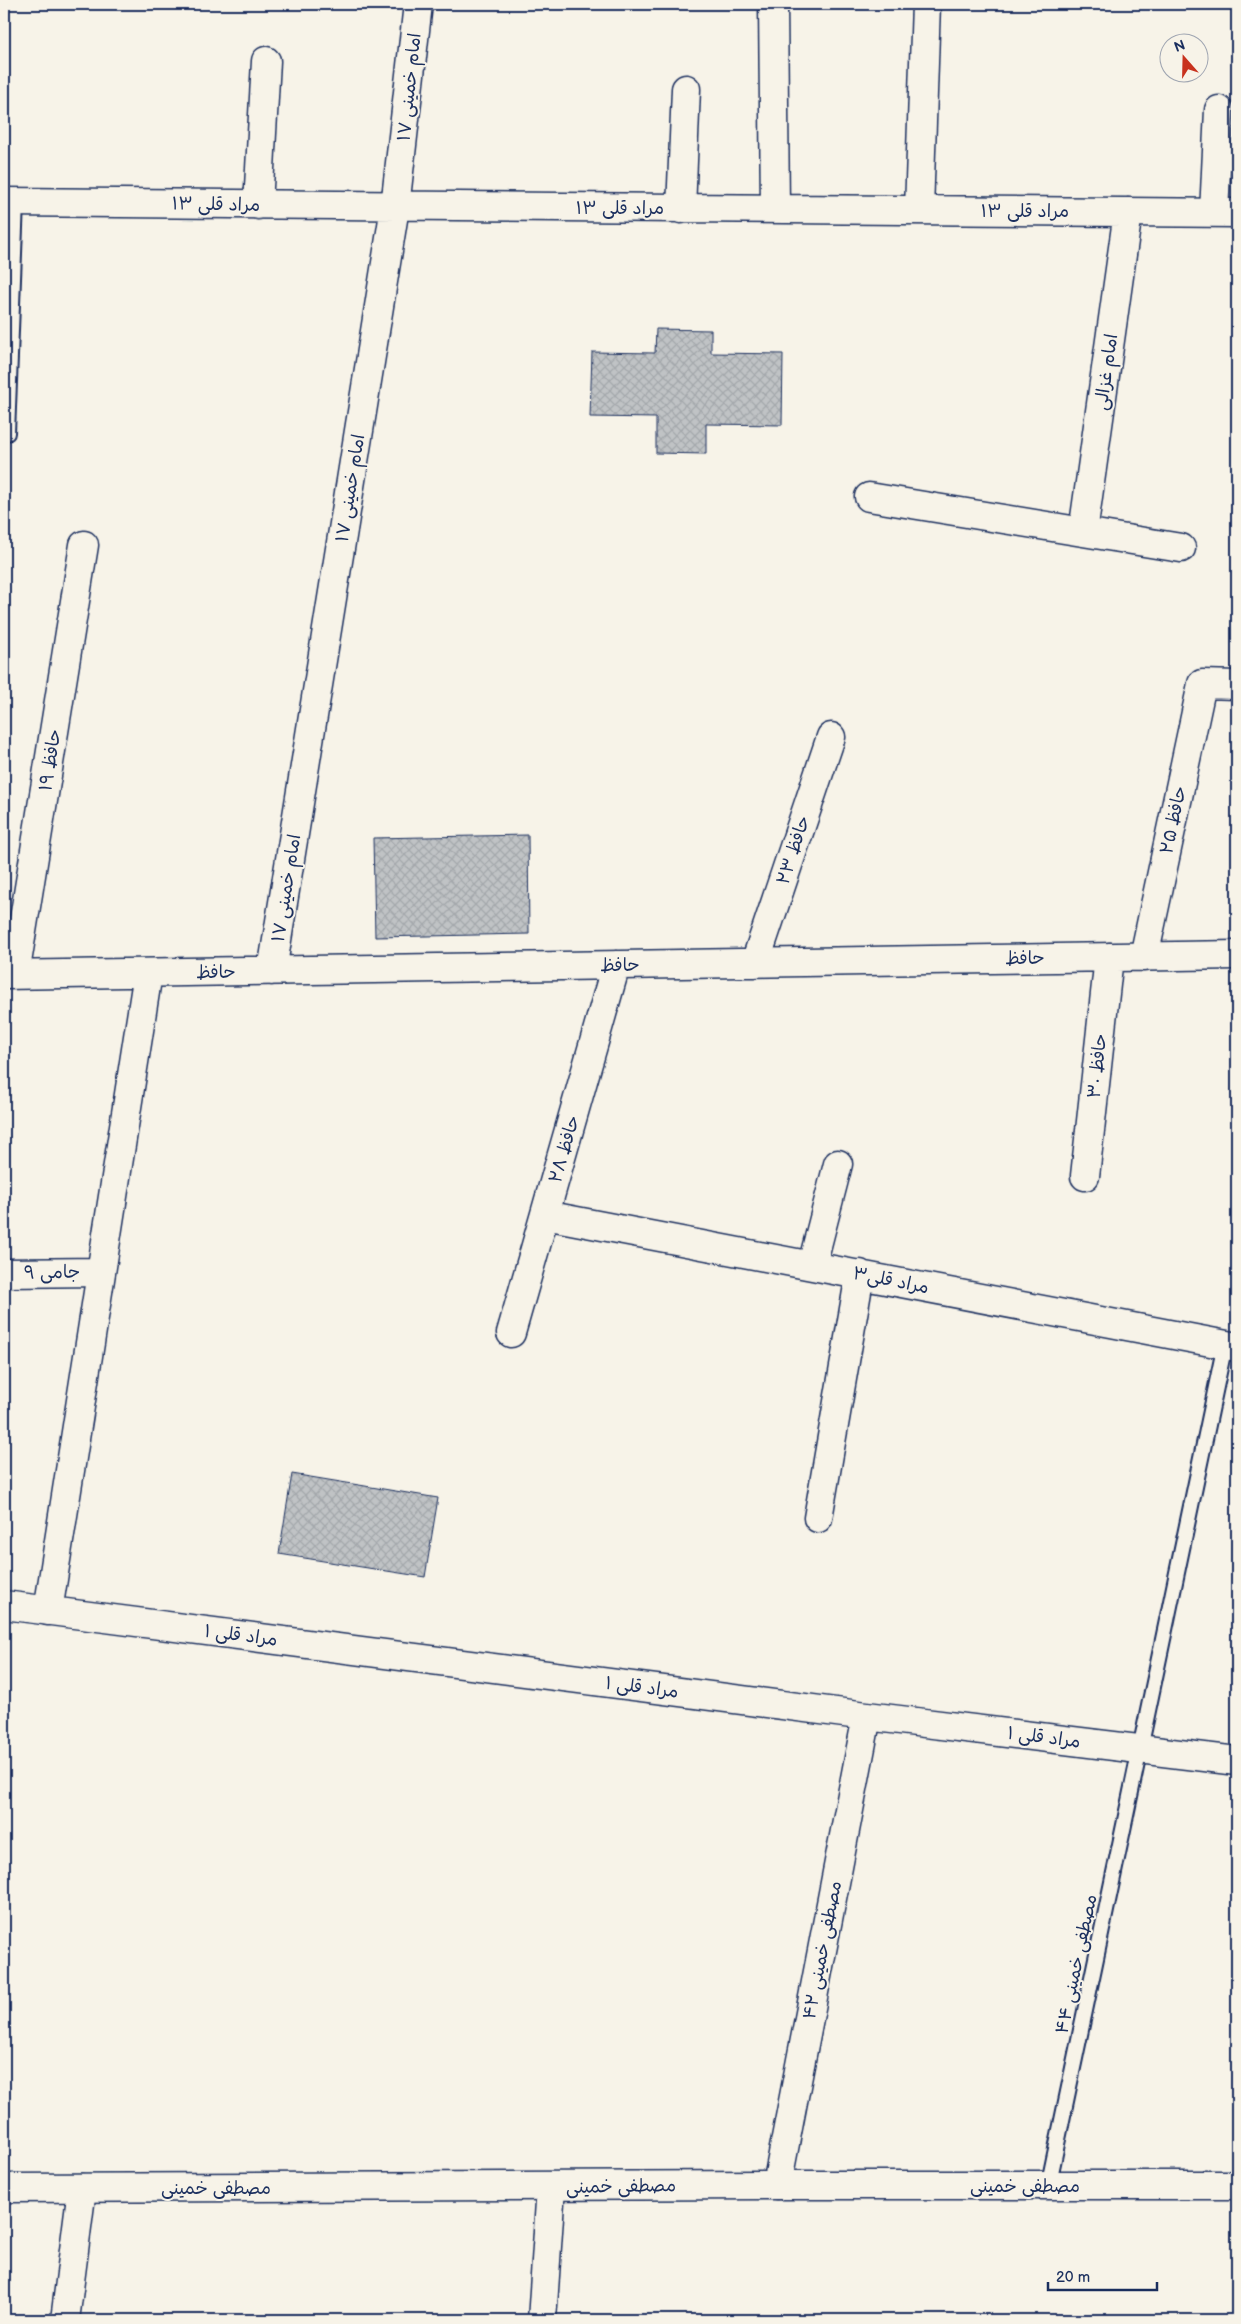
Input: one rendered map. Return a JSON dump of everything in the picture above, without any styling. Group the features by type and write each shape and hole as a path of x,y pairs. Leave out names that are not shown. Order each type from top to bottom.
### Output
{"street":[{"name":"امام خمینی ۱۷","path":"272,971 395,207 418,4"},
{"path":"773,4 775,210"},
{"path":"919,210 926,4"},
{"path":"258,205 266,61"},
{"path":"681,209 686,89"},
{"path":"1218,110 1226,213"},
{"name":"مراد قلی ۱۳","path":"10,202 395,207 1226,213"},
{"name":"امام غزالی","path":"1084,532 1128,212"},
{"path":"869,496 1181,548"},
{"name":"حافظ ۱۹","path":"9,975 84,545"},
{"name":"حافظ ۲۵","path":"1144,957 1202,684 1237,685"},
{"name":"حافظ ۲۳","path":"755,963 830,737"},
{"name":"حافظ","path":"9,975 1237,955"},
{"name":"حافظ ۳۰","path":"1085,1176 1109,957"},
{"name":"حافظ ۲۸","path":"511,1333 616,965"},
{"path":"48,1611 148,973"},
{"path":"812,1265 838,1164"},
{"name":"مراد قلی۳","path":"545,1215 1231,1346"},
{"name":"جامی ۹","path":"4,1273 101,1272"},
{"path":"818,1518 860,1274"},
{"name":"مراد قلی ۱","path":"4,1605 867,1716 1237,1761"},
{"name":"مصطفی خمینی ۴۲","path":"777,2184 867,1716"},
{"name":"مصطفی خمینی","path":"4,2188 551,2187 777,2184 1237,2185"},
{"path":"542,2320 551,2187"},
{"path":"65,2320 82,2188"}],"lane":[{"path":"7,433 10,202"},
{"name":"مصطفی خمینی ۴۴","path":"1048,2186 1140,1748 1231,1346"}],"building":[{"path":"656,329 711,330 711,353 783,354 782,425 706,424 706,454 656,453 656,418 590,417 592,352 655,353"},
{"path":"528,835 529,934 375,937 373,838"},
{"path":"292,1474 438,1498 425,1577 279,1554"}]}
